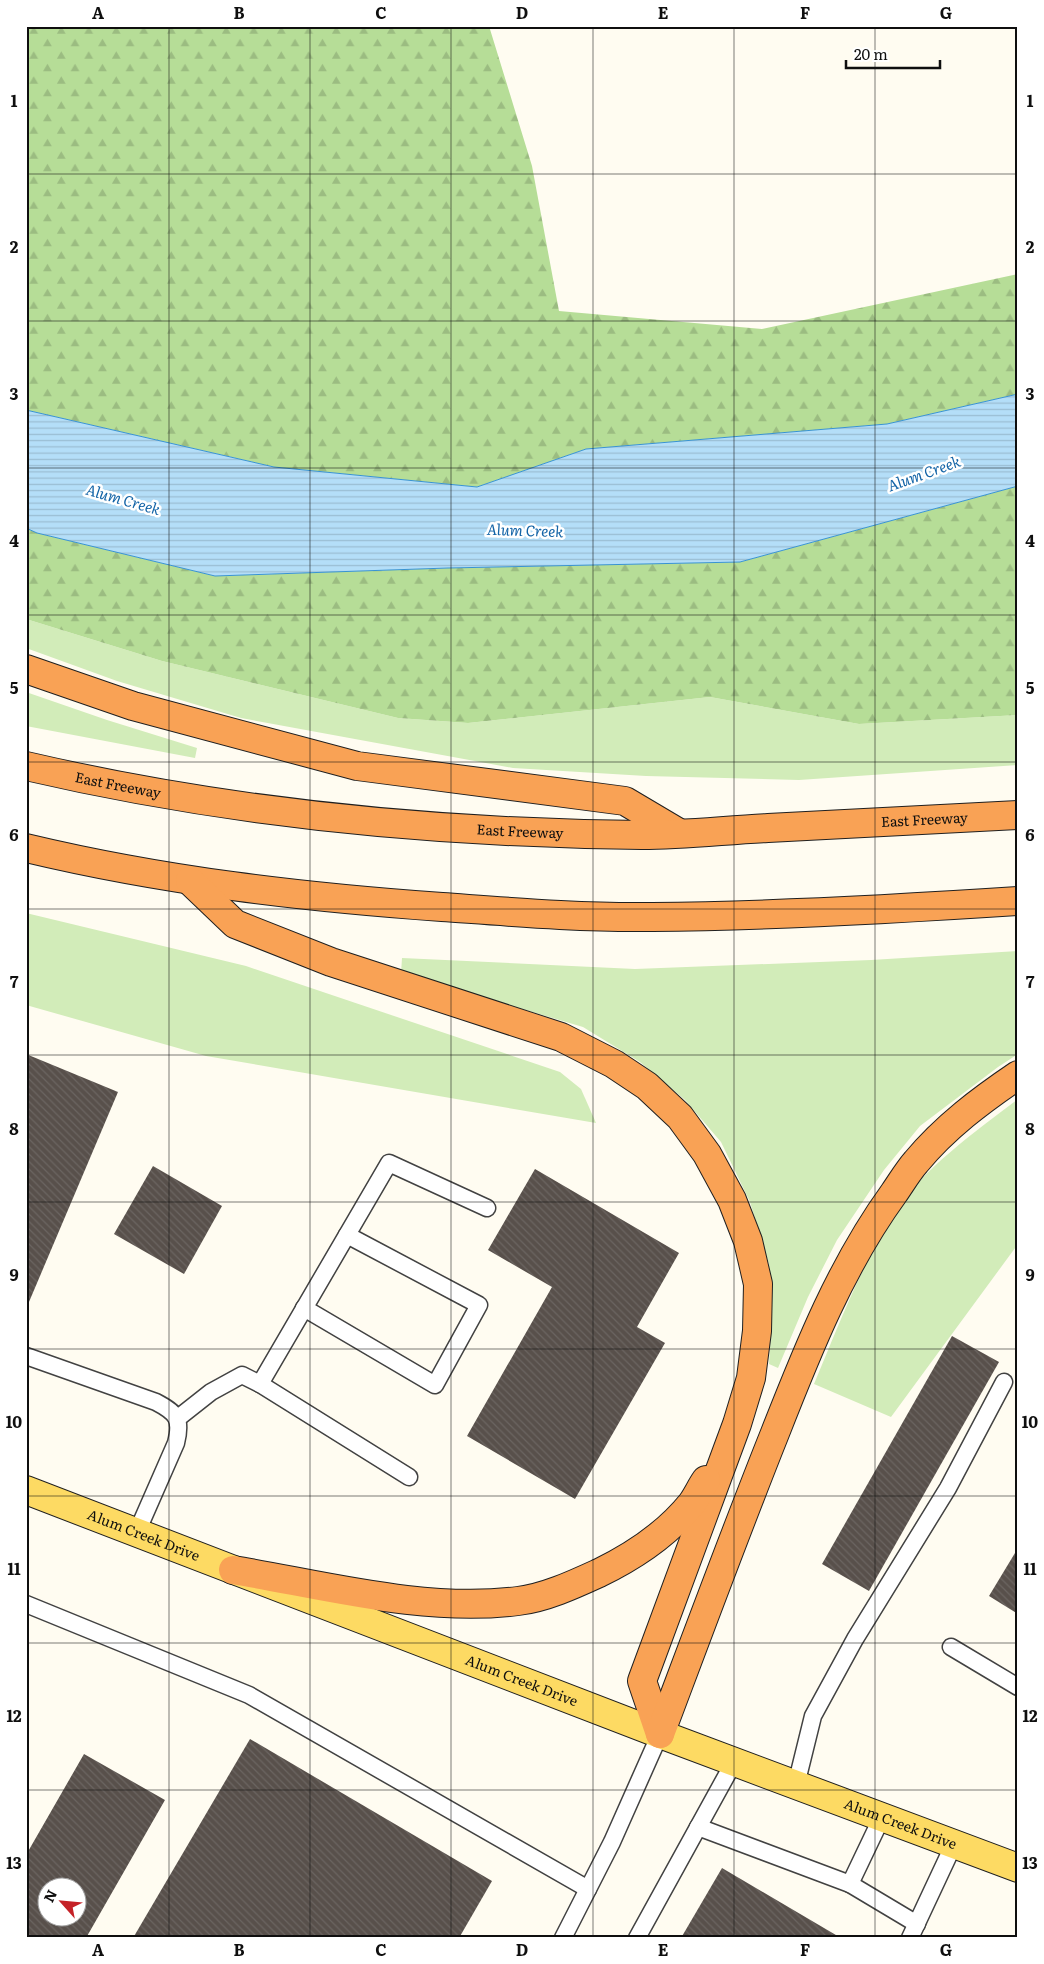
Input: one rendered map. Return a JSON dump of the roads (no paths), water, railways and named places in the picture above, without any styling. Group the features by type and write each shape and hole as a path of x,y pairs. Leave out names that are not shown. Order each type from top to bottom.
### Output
{"highway":[{"path":"26,669 133,706 357,766 625,801 679,833"},
{"name":"East Freeway","path":"26,766 190,800 352,820 524,831 645,835 1018,815"},
{"path":"26,848 190,881 340,900 519,912 650,917 788,914 1018,901"},
{"path":"190,881 235,924 331,962 561,1037 614,1064 647,1086 680,1117 707,1154 732,1200 748,1241 758,1284 757,1331 751,1378 737,1424 642,1681 660,1734"},
{"path":"660,1734 741,1517 804,1360 840,1282 871,1225 915,1162 945,1131 977,1103 1018,1075"},
{"path":"233,1570 394,1598 472,1604 520,1601 571,1586 588,1578 623,1561 660,1535 692,1503 737,1424"}],"main road":[{"name":"Alum Creek Drive","path":"26,1490 660,1734 1018,1868"}],"lane":[{"path":"260,1384 389,1163 486,1208"},
{"path":"304,1308 435,1385 479,1305 348,1235"},
{"path":"26,1356 156,1402 168,1408 178,1418 180,1430 176,1443 137,1532"},
{"path":"178,1418 210,1392 242,1375 260,1384 409,1477"},
{"path":"796,1785 813,1716 855,1639 948,1488 1004,1382"},
{"path":"26,1604 249,1695 588,1889"},
{"path":"951,1647 1018,1687"},
{"path":"563,1938 612,1842 660,1734"},
{"path":"637,1938 734,1762"},
{"path":"850,1884 882,1817"},
{"path":"698,1826 850,1884 914,1931 954,1844"}],"water":[{"name":"Alum Creek","path":"1018,394 1018,486 740,562 448,568 215,576 37,533 26,528 26,410 274,467 477,487 586,449 887,424"}]}
